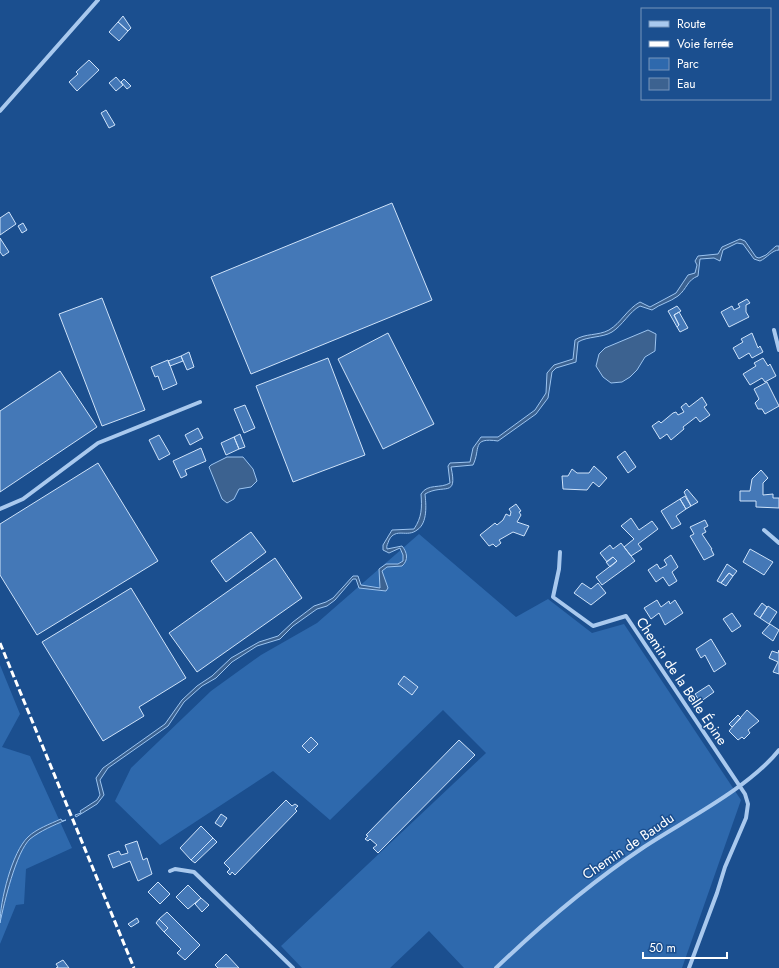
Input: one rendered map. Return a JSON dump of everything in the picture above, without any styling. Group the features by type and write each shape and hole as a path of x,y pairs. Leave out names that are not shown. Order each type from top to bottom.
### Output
{"street":[{"path":"0,111 98,0"},
{"path":"774,330 779,350"},
{"path":"0,509 23,499 98,443 200,402"},
{"path":"764,530 779,543"},
{"name":"Chemin de la Belle Épine","path":"560,552 559,569 553,597 593,626 626,616 739,786"},
{"name":"Chemin de Baudu","path":"496,968 544,923 591,884 643,848 739,786 779,750"},
{"path":"689,968 725,867 746,818 748,804 745,794 739,786"},
{"path":"170,871 175,869 194,872 293,968"}],"green space":[{"path":"419,534 516,617 548,599 592,633 624,624 741,800 682,968 464,968 429,931 390,968 302,968 281,946 486,753 443,710 330,820 273,771 160,845 115,801 131,768 211,691 261,655 317,623"},
{"path":"0,665 20,714 2,747 30,756 72,848 26,869 24,904 16,905 0,944"}],"water":[{"path":"740,239 745,241 756,257 759,258 766,255 776,246 779,246 779,250 774,251 760,261 754,259 743,244 737,243 723,250 720,261 714,258 700,259 698,276 689,282 678,296 652,310 640,306 612,332 578,342 576,362 556,368 552,372 548,398 536,414 498,441 490,440 480,443 473,465 451,467 453,483 451,487 425,494 426,513 421,527 413,532 398,533 392,536 387,544 387,549 402,546 406,553 406,561 402,566 387,567 382,571 388,588 386,591 359,588 356,579 353,579 335,600 327,606 317,609 293,626 280,639 257,646 232,662 216,678 202,686 184,702 168,726 108,768 100,780 104,795 97,804 76,817 75,815 81,813 80,811 97,800 100,795 96,778 103,768 165,724 182,700 197,686 212,676 231,658 259,642 278,636 314,606 333,598 353,576 358,576 361,585 380,588 379,569 386,564 398,564 403,561 403,555 400,548 389,553 383,550 383,545 392,530 414,529 421,512 421,494 427,488 442,486 450,483 448,466 450,463 470,462 473,448 481,437 498,437 535,410 546,393 547,373 554,365 573,359 575,340 583,336 609,330 617,324 631,308 640,302 650,307 676,293 688,275 695,273 697,265 695,261 698,256 718,254 722,247"},
{"path":"648,330 656,334 655,351 645,357 637,370 622,382 611,383 603,377 596,366 599,354 605,348"},
{"path":"227,457 243,457 253,469 257,481 251,487 239,489 234,499 227,503 222,499 209,467"},
{"path":"61,819 62,821 66,820 38,833 30,839 25,846 11,878 0,923 2,902 8,877 22,844 35,832"}],"building":[{"path":"123,16 131,28 128,31 118,22"},
{"path":"118,22 128,31 119,41 109,32"},
{"path":"89,60 99,70 77,91 69,82 78,74 76,72"},
{"path":"116,77 123,85 116,91 109,83"},
{"path":"124,79 131,86 127,89 121,82"},
{"path":"106,110 115,125 109,128 101,113"},
{"path":"392,203 432,300 251,374 211,277"},
{"path":"9,212 16,224 0,235 0,218"},
{"path":"23,223 27,230 22,233 18,226"},
{"path":"0,238 9,252 3,256 0,252"},
{"path":"102,298 145,410 102,426 59,314"},
{"path":"747,299 750,303 746,305 746,312 749,317 729,327 721,312 732,306 734,310 740,307 738,304"},
{"path":"677,306 681,311 674,315 679,325 677,327 668,311"},
{"path":"679,312 688,328 680,332 677,327 679,325 674,315"},
{"path":"388,333 434,424 383,449 338,359"},
{"path":"752,333 758,348 760,346 763,352 752,358 749,353 739,359 733,348 743,342 741,339"},
{"path":"189,352 194,367 187,370 181,356"},
{"path":"181,356 183,361 170,366 168,361"},
{"path":"328,358 365,455 293,482 256,386"},
{"path":"763,358 768,366 770,364 776,376 765,382 762,378 750,385 743,374 756,366 754,363"},
{"path":"168,360 177,384 163,390 158,376 155,377 151,367"},
{"path":"60,371 97,427 0,492 0,411"},
{"path":"767,382 779,406 765,414 762,409 758,409 755,403 759,399 754,389"},
{"path":"702,397 707,405 704,407 710,415 700,422 696,417 683,427 684,429 671,440 667,434 660,439 652,426 659,421 661,423 673,413 676,412 678,415 684,412 681,407 686,403 689,407"},
{"path":"245,405 255,428 244,433 234,409"},
{"path":"198,428 203,438 190,445 185,435"},
{"path":"240,434 245,447 239,449 234,437"},
{"path":"159,435 170,454 159,460 149,440"},
{"path":"234,437 239,449 226,455 221,443"},
{"path":"201,448 206,461 185,470 187,475 181,478 173,461"},
{"path":"625,451 636,467 628,473 617,457"},
{"path":"98,463 158,561 37,635 0,575 0,524"},
{"path":"594,466 607,478 599,487 593,482 587,490 563,489 562,476 568,476 572,469 577,473 589,473"},
{"path":"761,470 768,478 763,483 763,495 773,494 773,498 779,498 779,508 756,507 756,501 740,501 740,491 750,491 752,479"},
{"path":"687,489 698,502 691,506 684,492"},
{"path":"685,496 691,506 686,509 680,499"},
{"path":"680,499 686,509 676,516 681,524 672,529 661,511"},
{"path":"516,504 521,511 519,512 521,515 517,522 529,526 524,536 513,532 499,540 501,543 496,547 493,544 489,546 480,535 495,523 497,525 503,520 506,514 510,516 511,512 509,509"},
{"path":"631,518 639,530 652,521 658,529 638,544 642,549 631,556 624,547 634,539 621,526"},
{"path":"705,520 708,526 704,528 706,532 702,534 712,549 714,555 704,560 690,536 694,534 690,527"},
{"path":"251,532 266,552 226,582 211,561"},
{"path":"621,543 635,561 602,585 596,577 617,561 613,557 607,562 600,553 610,545 613,549"},
{"path":"750,549 773,562 764,575 743,562"},
{"path":"671,555 678,567 672,572 677,581 669,586 663,577 656,582 648,570 657,564 660,569 667,565 664,560"},
{"path":"613,557 617,561 610,567 606,562"},
{"path":"275,558 302,598 197,672 169,633"},
{"path":"727,564 737,571 733,576 729,573 721,583 717,581"},
{"path":"729,573 733,576 726,586 721,583"},
{"path":"582,583 591,589 598,583 606,593 591,605 574,593"},
{"path":"131,588 186,678 139,707 144,716 103,741 42,642"},
{"path":"657,600 661,607 669,601 670,604 675,600 683,613 665,625 659,613 651,619 644,608"},
{"path":"762,603 767,607 760,618 754,614"},
{"path":"768,606 777,612 769,624 760,618"},
{"path":"732,613 741,626 732,632 723,619"},
{"path":"770,624 779,630 773,641 762,633"},
{"path":"711,639 726,664 714,672 705,655 701,658 696,649"},
{"path":"779,650 779,674 773,672 778,662 769,658 772,651 778,653"},
{"path":"404,676 418,687 412,695 398,684"},
{"path":"709,685 714,692 700,702 695,694"},
{"path":"747,710 759,721 748,730 750,733 744,739 742,737 738,740 729,731"},
{"path":"738,715 741,718 732,727 729,724"},
{"path":"311,737 318,744 309,753 302,746"},
{"path":"459,740 475,755 378,853 373,848 377,845 370,839 368,841 365,839 368,836 366,835"},
{"path":"286,800 292,806 295,804 298,806 295,809 297,811 235,875 232,872 230,875 227,872 230,869 224,863"},
{"path":"221,814 227,818 221,827 215,823"},
{"path":"201,826 213,838 191,860 180,848"},
{"path":"213,838 217,842 195,863 191,860"},
{"path":"137,841 143,860 147,858 152,874 138,881 130,861 113,868 108,855 119,851 121,855 128,853 125,845"},
{"path":"158,882 170,894 160,904 148,892"},
{"path":"188,885 201,898 188,909 176,897"},
{"path":"201,898 209,905 202,912 195,904"},
{"path":"167,912 200,945 185,960 177,953 181,949 164,932 168,928 159,919"},
{"path":"137,918 139,922 131,927 128,924"},
{"path":"159,919 168,928 164,932 156,923"},
{"path":"226,954 239,968 218,968 215,965"},
{"path":"63,960 69,968 56,968 58,967 56,964"}],"railway":[{"path":"0,643 134,968"}]}
